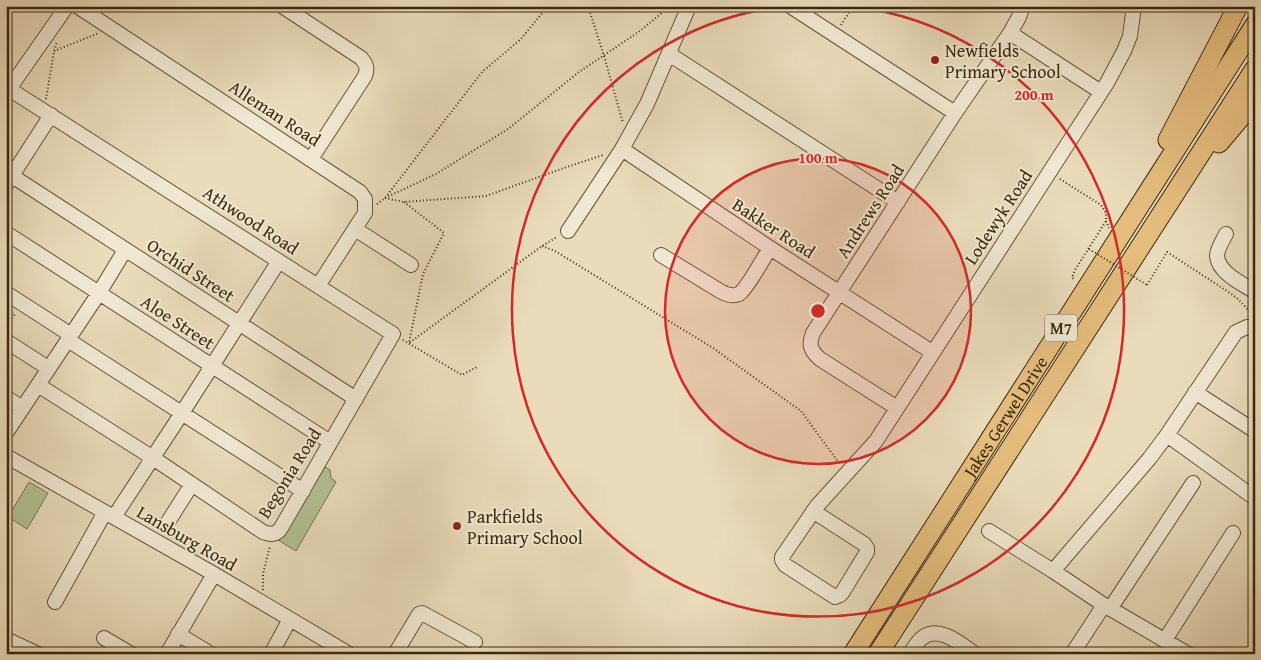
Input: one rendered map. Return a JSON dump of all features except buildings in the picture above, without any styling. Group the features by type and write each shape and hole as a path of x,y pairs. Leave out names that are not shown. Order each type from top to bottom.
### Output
{"highway":[{"path":"1111,250 1238,6"},
{"name":"Jakes Gerwel Drive","path":"853,654 1255,26"},
{"name":"Jakes Gerwel Drive","path":"878,654 1255,69"},
{"path":"1159,218 1255,100"}],"street":[{"path":"8,88 67,6"},
{"name":"Alleman Road","path":"77,6 360,192 365,199 365,213"},
{"path":"282,6 361,58 367,67 365,76 311,159"},
{"path":"568,231 622,149 647,104 689,6"},
{"path":"790,6 956,113"},
{"name":"Andrews Road","path":"896,408 820,359 813,353 810,339 1010,32 1023,6"},
{"name":"Lodewyk Road","path":"813,511 864,544 867,548 867,552 842,593 835,597 785,565 782,557 813,511 876,441 1050,172 1101,92 1124,51 1130,36 1134,6"},
{"path":"1010,32 1101,92"},
{"path":"669,54 898,202"},
{"name":"Athwood Road","path":"8,88 393,334"},
{"path":"8,178 51,115"},
{"name":"Bakker Road","path":"622,149 770,248 932,352"},
{"name":"Orchid Street","path":"8,178 125,250 356,399"},
{"path":"318,286 365,213"},
{"path":"355,229 411,265"},
{"name":"Aloe Street","path":"6,233 330,442"},
{"path":"1226,234 1217,256 1219,264 1227,274 1255,292"},
{"path":"661,255 720,291 735,295 743,290 770,248"},
{"path":"6,433 99,293 125,250"},
{"path":"55,602 109,514 153,458 279,261"},
{"path":"6,293 182,413 303,491"},
{"path":"1053,571 1149,459 1236,332 1247,327 1255,328"},
{"name":"Begonia Road","path":"38,385 153,458 263,532 273,534 280,531 393,334"},
{"path":"6,341 48,368"},
{"path":"1195,392 1255,431"},
{"path":"6,397 22,408"},
{"path":"1167,435 1252,496"},
{"name":"Lansburg Road","path":"6,456 214,574 349,654"},
{"path":"1072,654 1193,483"},
{"path":"166,525 192,484"},
{"path":"989,532 1107,607 1188,654"},
{"path":"1165,640 1233,533"},
{"path":"167,654 214,574"},
{"path":"396,654 419,614 422,613 475,642"},
{"path":"271,654 290,620"},
{"path":"910,654 921,638 937,633 949,637 976,654"},
{"path":"178,634 211,654"},
{"path":"104,638 131,654"},
{"path":"6,639 17,650 38,654"}],"path":[{"path":"385,198 482,72 521,39 548,6"},
{"path":"588,6 624,125 630,134"},
{"path":"365,213 385,198 436,174 508,129 579,72 640,31 670,6"},
{"path":"835,35 853,6"},
{"path":"54,50 101,33 106,25"},
{"path":"51,115 46,101 57,42"},
{"path":"385,198 404,202 486,196 622,149"},
{"path":"1050,172 1101,205 1106,213 1106,221 1076,270"},
{"path":"404,202 444,232 423,274 409,343"},
{"path":"409,343 542,246 568,231"},
{"path":"542,246 555,251 713,348 801,411 846,473"},
{"path":"1089,249 1147,285 1167,252 1230,293 1255,316"},
{"path":"6,327 22,303"},
{"path":"393,334 462,375 477,367"},
{"path":"258,600 263,590 263,574 273,534"}],"green space":[{"path":"322,465 330,470 331,478 336,482 296,551 278,540"},
{"path":"29,482 48,493 27,529 8,517"}],"place":[{"name":"Newfields Primary School","path":"935,60"},
{"name":"Parkfields Primary School","path":"457,526"}]}
